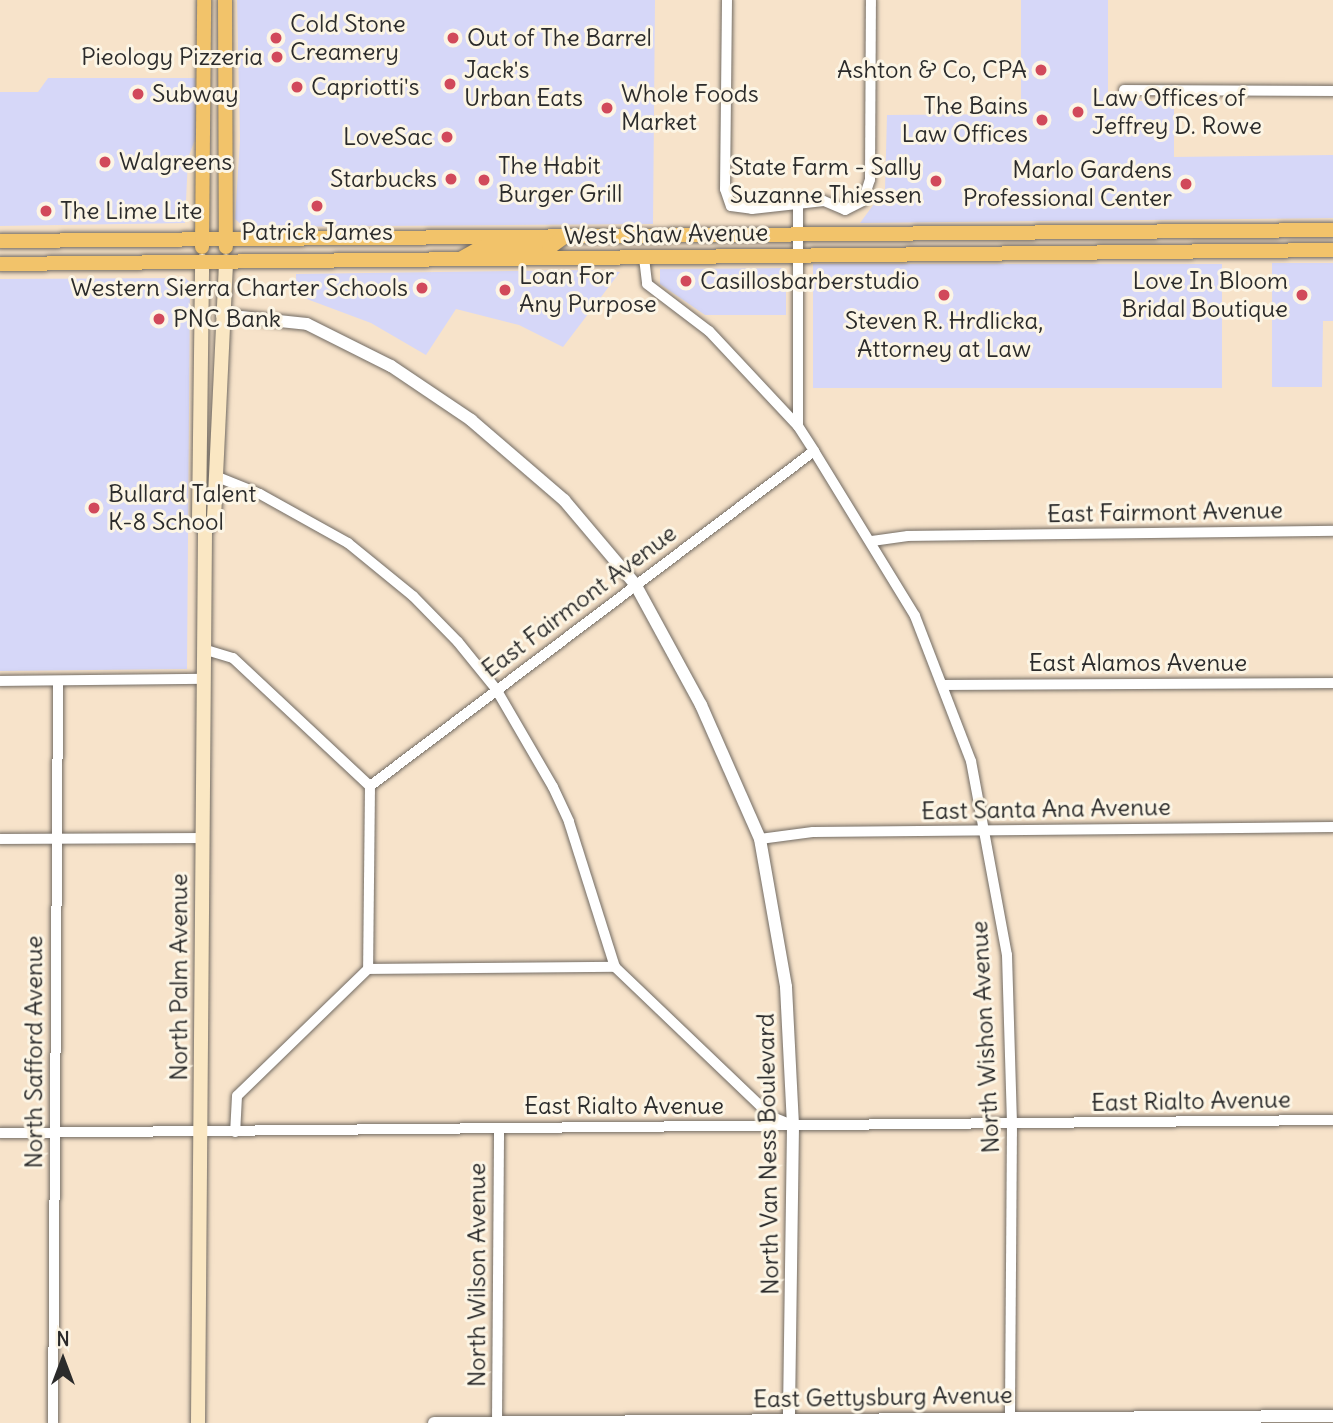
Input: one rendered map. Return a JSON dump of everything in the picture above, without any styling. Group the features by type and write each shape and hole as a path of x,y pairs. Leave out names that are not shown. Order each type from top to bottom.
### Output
{"main road":[{"name":"North Palm Avenue","path":"198,1423 205,531 199,519 204,0"},
{"name":"North Palm Avenue","path":"205,531 214,518 226,261 225,0"},
{"name":"West Shaw Avenue","path":"0,241 1333,230"},
{"path":"459,259 480,248 549,247 564,237"},
{"name":"West Shaw Avenue","path":"0,264 1333,250"}],"street":[{"path":"727,0 725,189 732,206 752,209 824,201 845,210 863,201 870,180 870,0"},
{"path":"1124,90 1333,91"},
{"path":"797,426 798,202"},
{"name":"North Wishon Avenue","path":"644,258 647,284 709,331 797,426 814,451 872,541 915,616 944,685 971,761 987,831 1007,955 1012,1124 1010,1420"},
{"name":"North Van Ness Boulevard","path":"222,314 307,324 431,391 564,500 635,584 701,705 760,839 786,987 793,1126 789,1421"},
{"name":"East Fairmont Avenue","path":"370,786 814,451"},
{"path":"215,476 260,494 366,555 413,596 496,689 569,822 615,967 772,1117 793,1126"},
{"name":"East Fairmont Avenue","path":"872,541 908,536 1333,531"},
{"path":"203,649 233,658 267,686 370,786 368,969"},
{"path":"0,681 203,679"},
{"name":"North Safford Avenue","path":"53,1423 58,681"},
{"name":"East Alamos Avenue","path":"944,685 1333,683"},
{"name":"East Santa Ana Avenue","path":"760,839 813,832 1333,827"},
{"path":"0,839 202,838"},
{"path":"235,1132 237,1096 368,969 615,967"},
{"name":"East Rialto Avenue","path":"0,1133 1333,1120"},
{"name":"North Wilson Avenue","path":"498,1423 499,1128"},
{"name":"East Gettysburg Avenue","path":"434,1423 1333,1416"}],"shaded area":[{"path":"237,0 655,0 653,224 244,227 235,219 240,140"},
{"path":"1021,0 1108,0 1108,101 1174,101 1174,157 1333,155 1333,218 860,223 885,189 887,115 1021,114"},
{"path":"48,78 195,78 196,137 188,158 185,223 0,226 0,92 38,92"},
{"path":"1272,263 1333,263 1333,321 1323,321 1322,387 1272,387"},
{"path":"813,264 1222,264 1222,388 813,388"},
{"path":"782,268 786,274 786,315 705,315 660,284 660,269"},
{"path":"589,270 620,272 563,347 519,325 456,309 426,355 371,323 296,295 296,274"},
{"name":"Bullard Talent K-8 School","path":"185,278 190,282 187,669 0,671 0,279"}],"place":[{"name":"Cold Stone Creamery","path":"276,38"},
{"name":"Out of The Barrel","path":"453,38"},
{"name":"Pieology Pizzeria","path":"277,57"},
{"name":"Ashton & Co, CPA","path":"1041,70"},
{"name":"Jack's Urban Eats","path":"450,84"},
{"name":"Capriotti's","path":"297,87"},
{"name":"Subway","path":"138,94"},
{"name":"Whole Foods Market","path":"607,108"},
{"name":"Law Offices of Jeffrey D. Rowe","path":"1078,112"},
{"name":"The Bains Law Offices","path":"1042,120"},
{"name":"LoveSac","path":"447,137"},
{"name":"Walgreens","path":"105,162"},
{"name":"Starbucks","path":"451,179"},
{"name":"The Habit Burger Grill","path":"484,180"},
{"name":"State Farm - Sally Suzanne Thiessen","path":"936,181"},
{"name":"Marlo Gardens Professional Center","path":"1186,184"},
{"name":"Patrick James","path":"317,206"},
{"name":"The Lime Lite","path":"46,211"},
{"name":"Casillosbarberstudio","path":"686,281"},
{"name":"Western Sierra Charter Schools","path":"422,288"},
{"name":"Loan For Any Purpose","path":"505,290"},
{"name":"Steven R. Hrdlicka, Attorney at Law","path":"944,295"},
{"name":"Love In Bloom Bridal Boutique","path":"1302,295"},
{"name":"PNC Bank","path":"159,319"},
{"name":"Bullard Talent K-8 School","path":"94,508"}]}
